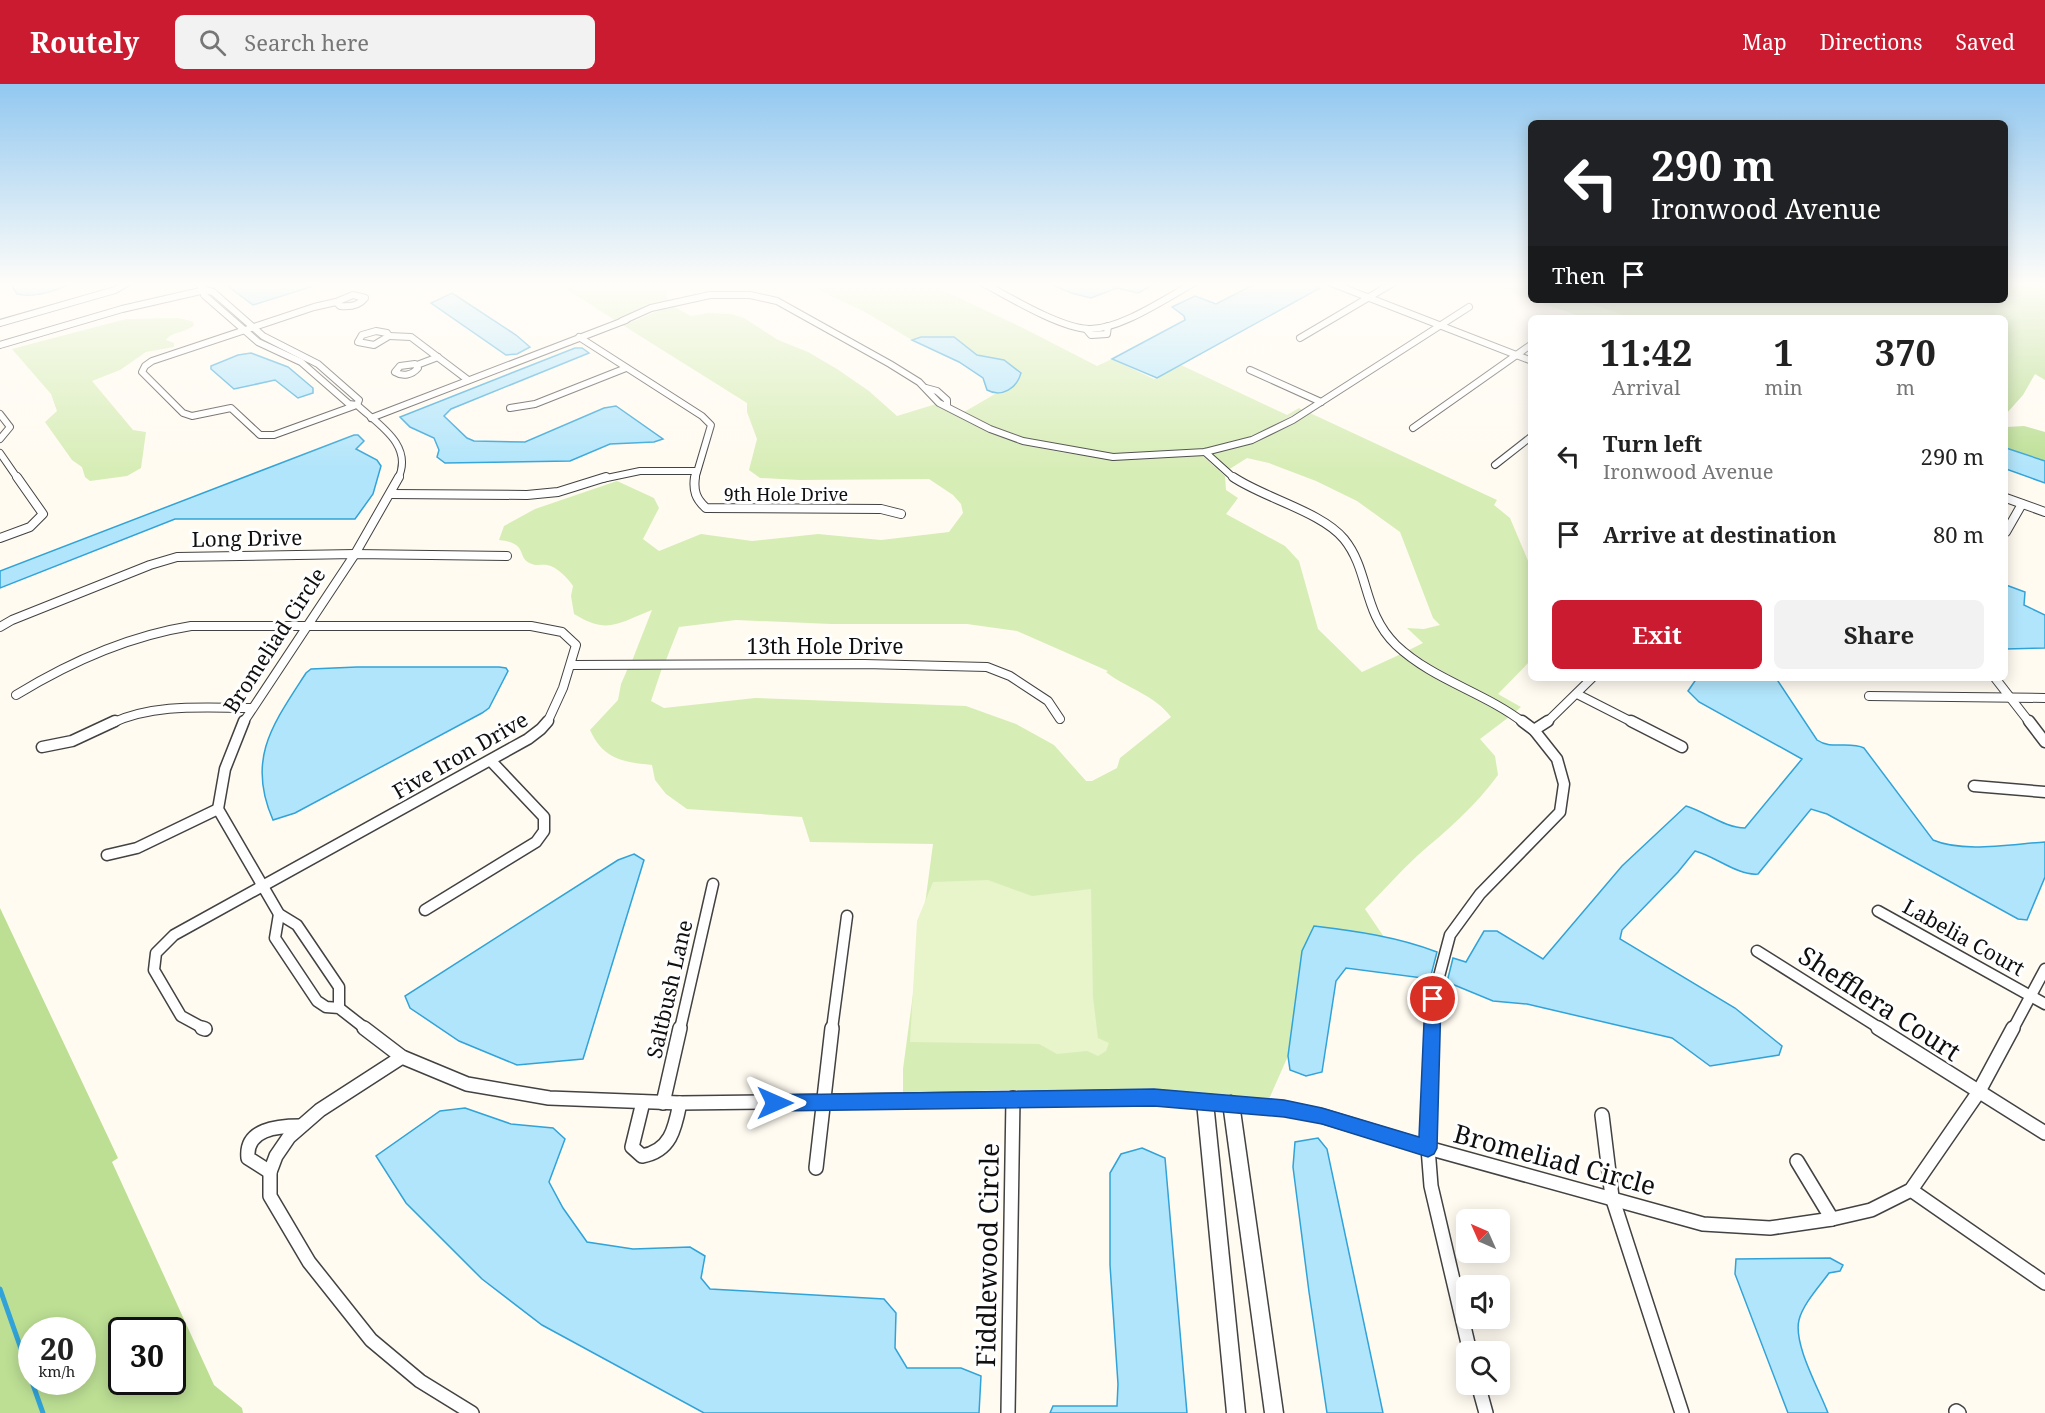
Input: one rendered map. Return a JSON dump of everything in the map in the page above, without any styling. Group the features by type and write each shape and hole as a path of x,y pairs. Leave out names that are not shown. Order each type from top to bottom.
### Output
{"street":[{"path":"201,345 152,361 145,366 142,372 183,413 192,416 231,408 260,435 266,436 357,405"},
{"name":"Bromeliad Circle","path":"262,345 301,362 349,404 357,405 395,440 402,451 402,470 391,494 355,554 239,728 225,769 218,809 279,914 297,925 339,987 339,1008"},
{"name":"Bromeliad Circle","path":"279,345 318,364 359,400 357,405"},
{"path":"422,345 468,380"},
{"path":"370,418 558,345"},
{"name":"9th Hole Drive","path":"591,345 702,416 711,425 692,494 696,502 706,508 881,509 901,514"},
{"path":"855,345 926,388 927,393 939,403 947,405 990,429 1023,441 1069,452 1113,457 1204,452 1252,440 1293,420 1408,345"},
{"path":"1491,345 1528,359"},
{"path":"1413,428 1528,347"},
{"path":"417,365 438,357"},
{"path":"510,408 535,404 627,368"},
{"path":"1250,370 1321,402"},
{"path":"0,414 9,427 9,431 0,439"},
{"path":"1496,465 1528,439"},
{"path":"1204,452 1225,472 1244,484 1332,527 1351,544 1375,617 1399,647 1425,666 1508,712 1534,730 1557,759 1564,784 1560,812 1480,894 1450,935 1433,999 1428,1148 1431,1186 1467,1341"},
{"path":"0,453 43,514 41,520 27,528 0,538"},
{"path":"391,494 527,495 558,492 613,475 640,471 697,471"},
{"path":"2008,499 2045,512"},
{"path":"2008,528 2022,504"},
{"name":"Long Drive","path":"0,627 118,577 177,557 355,554 507,556"},
{"path":"16,695 50,675 140,635 164,629 191,626 306,626"},
{"name":"Five Iron Drive","path":"205,1029 181,1016 154,970 154,958 162,945 174,936 491,761 543,728 552,714 572,664 576,645 570,635 556,628 531,626 306,626"},
{"name":"13th Hole Drive","path":"572,664 864,664 987,667 1010,676 1048,701 1060,719"},
{"path":"1534,730 1550,720 1589,681"},
{"path":"1998,681 2045,742"},
{"path":"1578,694 1682,747"},
{"path":"1869,696 2045,698"},
{"path":"42,747 72,741 131,714 152,709 252,708"},
{"path":"425,910 536,842 544,831 544,817 491,761"},
{"path":"1974,786 2045,792"},
{"path":"107,855 137,848 218,809"},
{"name":"Saltbush Lane","path":"663,1103 713,884"},
{"name":"Labelia Court","path":"1878,911 2045,1005"},
{"name":"Bromeliad Circle","path":"279,914 275,938 317,1001 326,1007 339,1008 402,1057 467,1084 549,1098 663,1103 822,1103 1154,1097 1284,1108 1322,1116 1428,1148 1703,1224 1770,1228 1832,1219 1871,1210 1911,1190 1978,1093 2045,969"},
{"path":"816,1167 822,1103 847,916"},
{"name":"Shefflera Court","path":"1757,951 1978,1093 2045,1133"},
{"path":"402,1057 300,1126 282,1146 270,1172 269,1186 274,1205 309,1262 371,1340 420,1381 472,1413"},
{"name":"Fiddlewood Circle","path":"1008,1413 1013,1098"},
{"path":"643,1102 632,1147 642,1156 650,1156 667,1145 673,1137 680,1103"},
{"path":"1205,1102 1236,1413"},
{"path":"1231,1103 1274,1413"},
{"path":"1602,1115 1612,1197 1682,1413"},
{"path":"270,1172 248,1158 247,1153 252,1141 270,1127 300,1126"},
{"path":"1797,1161 1832,1219"},
{"path":"1911,1190 2045,1283"},
{"path":"1481,1395 1486,1413"}],"green space":[{"path":"27,345 174,345 174,347 146,352 120,370 92,381 133,430 146,432 141,468 127,476 90,481 85,477 82,467 72,460 45,422 57,411 51,394 12,349"},
{"path":"655,345 791,345 808,352 837,369 869,391 897,416 936,404 989,432 1041,448 1067,453 1121,458 1202,455 1225,476 1226,490 1238,498 1226,514 1285,546 1299,561 1318,629 1362,672 1401,654 1443,681 1509,717 1480,739 1495,756 1498,775 1489,787 1365,909 1384,937 1365,933 1302,951 1288,1056 1269,1099 1152,1090 903,1093 903,1069 933,844 810,842 802,817 687,809 666,794 655,780 652,765 615,757 607,753 595,740 590,730 618,700 621,684 628,668 662,668 651,701 664,708 755,698 966,706 1016,724 1054,745 1086,781 1092,781 1117,768 1120,758 1171,717 1149,697 1114,678 1106,672 1108,671 1017,631 967,624 831,624 736,620 679,627 666,660 632,661 652,610 613,625 596,624 586,620 574,614 571,596 573,586 565,576 551,566 534,565 524,558 515,544 499,540 504,526 535,509 617,481 654,498 659,508 643,539 659,551 701,534 752,541 818,534 881,540 949,532 963,513 961,504 953,495 929,479 760,478 749,470 757,439 747,412 747,403"},
{"path":"964,345 1056,345 1097,366 1112,359 1154,379 1181,365 1287,415 1299,408 1302,410 1249,438 1202,449 1168,453 1113,454 1025,438 993,427 964,412 995,394 1004,393 1021,373 1004,360 977,355"},
{"path":"2008,345 2045,345 2045,380 2035,374 2023,395 2008,412"},
{"path":"1310,413 1497,500 1494,505 1510,518 1528,561 1528,663 1498,694 1521,707 1515,712 1409,650 1423,643 1407,628 1424,629 1440,625 1433,618 1400,532 1357,501 1316,481 1269,463 1247,458 1228,470 1211,453 1256,442"},
{"path":"2024,426 2045,432 2045,461 2008,449 2008,427"},
{"path":"988,880 1032,896 1091,889 1093,997 1098,1038 1109,1043 1106,1051 1098,1056 1087,1051 1057,1054 1039,1044 910,1042 917,921 933,882"},
{"path":"0,908 118,1158 112,1162 183,1317 108,1317 108,1395 186,1395 186,1324 214,1385 242,1408 243,1413 0,1413"}],"water":[{"path":"492,345 528,345 530,347 517,354 506,355"},
{"path":"923,345 964,345 977,355 1004,360 1021,373 1012,387 998,393 987,390 983,378 959,362"},
{"path":"1138,345 1217,345 1157,378 1112,359"},
{"path":"575,348 582,348 589,353 451,409 444,416 467,438 474,441 525,442 604,408 616,406 663,439 654,442 610,444 570,461 445,463 437,457 439,450 434,438 410,427 400,417"},
{"path":"251,353 288,367 313,388 313,393 298,398 275,380 234,389 211,369 211,366 238,355"},
{"path":"358,435 364,441 356,449 377,460 381,466 373,494 355,519 175,519 0,588 0,571"},
{"path":"2008,449 2045,461 2045,483 2008,470"},
{"path":"2008,586 2025,592 2024,605 2045,615 2045,648 2008,649"},
{"path":"499,667 506,668 508,671 489,708 482,713 295,813 273,820 265,798 262,778 263,760 267,743 283,709 306,673 311,669"},
{"path":"1695,681 1778,681 1817,740 1822,743 1864,748 1933,840 1945,844 1973,847 2045,842 2045,877 2027,920 2018,919 1827,814 1811,809 1758,874 1743,872 1695,851 1622,930 1620,939 1735,1008 1782,1046 1779,1055 1710,1066 1672,1038 1527,1004 1493,1001 1447,982 1453,958 1466,962 1484,931 1497,931 1543,959 1622,866 1686,806 1723,823 1745,828 1802,759 1699,702 1688,691"},
{"path":"634,854 644,860 583,1059 517,1065 459,1041 410,1008 405,996 618,860"},
{"path":"1314,926 1392,938 1437,952 1430,979 1346,968 1336,981 1322,1072 1306,1076 1290,1070 1288,1056 1302,951"},
{"path":"465,1108 511,1124 553,1128 565,1139 549,1182 563,1208 587,1242 633,1249 690,1247 705,1256 701,1278 710,1289 884,1299 896,1313 895,1348 907,1368 961,1368 981,1376 979,1413 704,1413 542,1325 482,1279 406,1203 376,1156 440,1111"},
{"path":"1318,1138 1327,1149 1383,1413 1327,1413 1293,1167 1295,1142"},
{"path":"1142,1148 1165,1158 1187,1413 1050,1413 1053,1406 1117,1406 1118,1384 1110,1265 1110,1173 1121,1154"},
{"path":"1830,1258 1843,1265 1840,1271 1829,1273 1812,1296 1801,1314 1798,1330 1803,1354 1828,1413 1788,1413 1735,1274 1736,1259"}],"waterway":[{"path":"0,1289 18,1340"},
{"path":"37,1395 43,1413"}],"route":[{"path":"775,1103 1154,1097 1284,1108 1322,1116 1428,1148 1433,999"}]}
